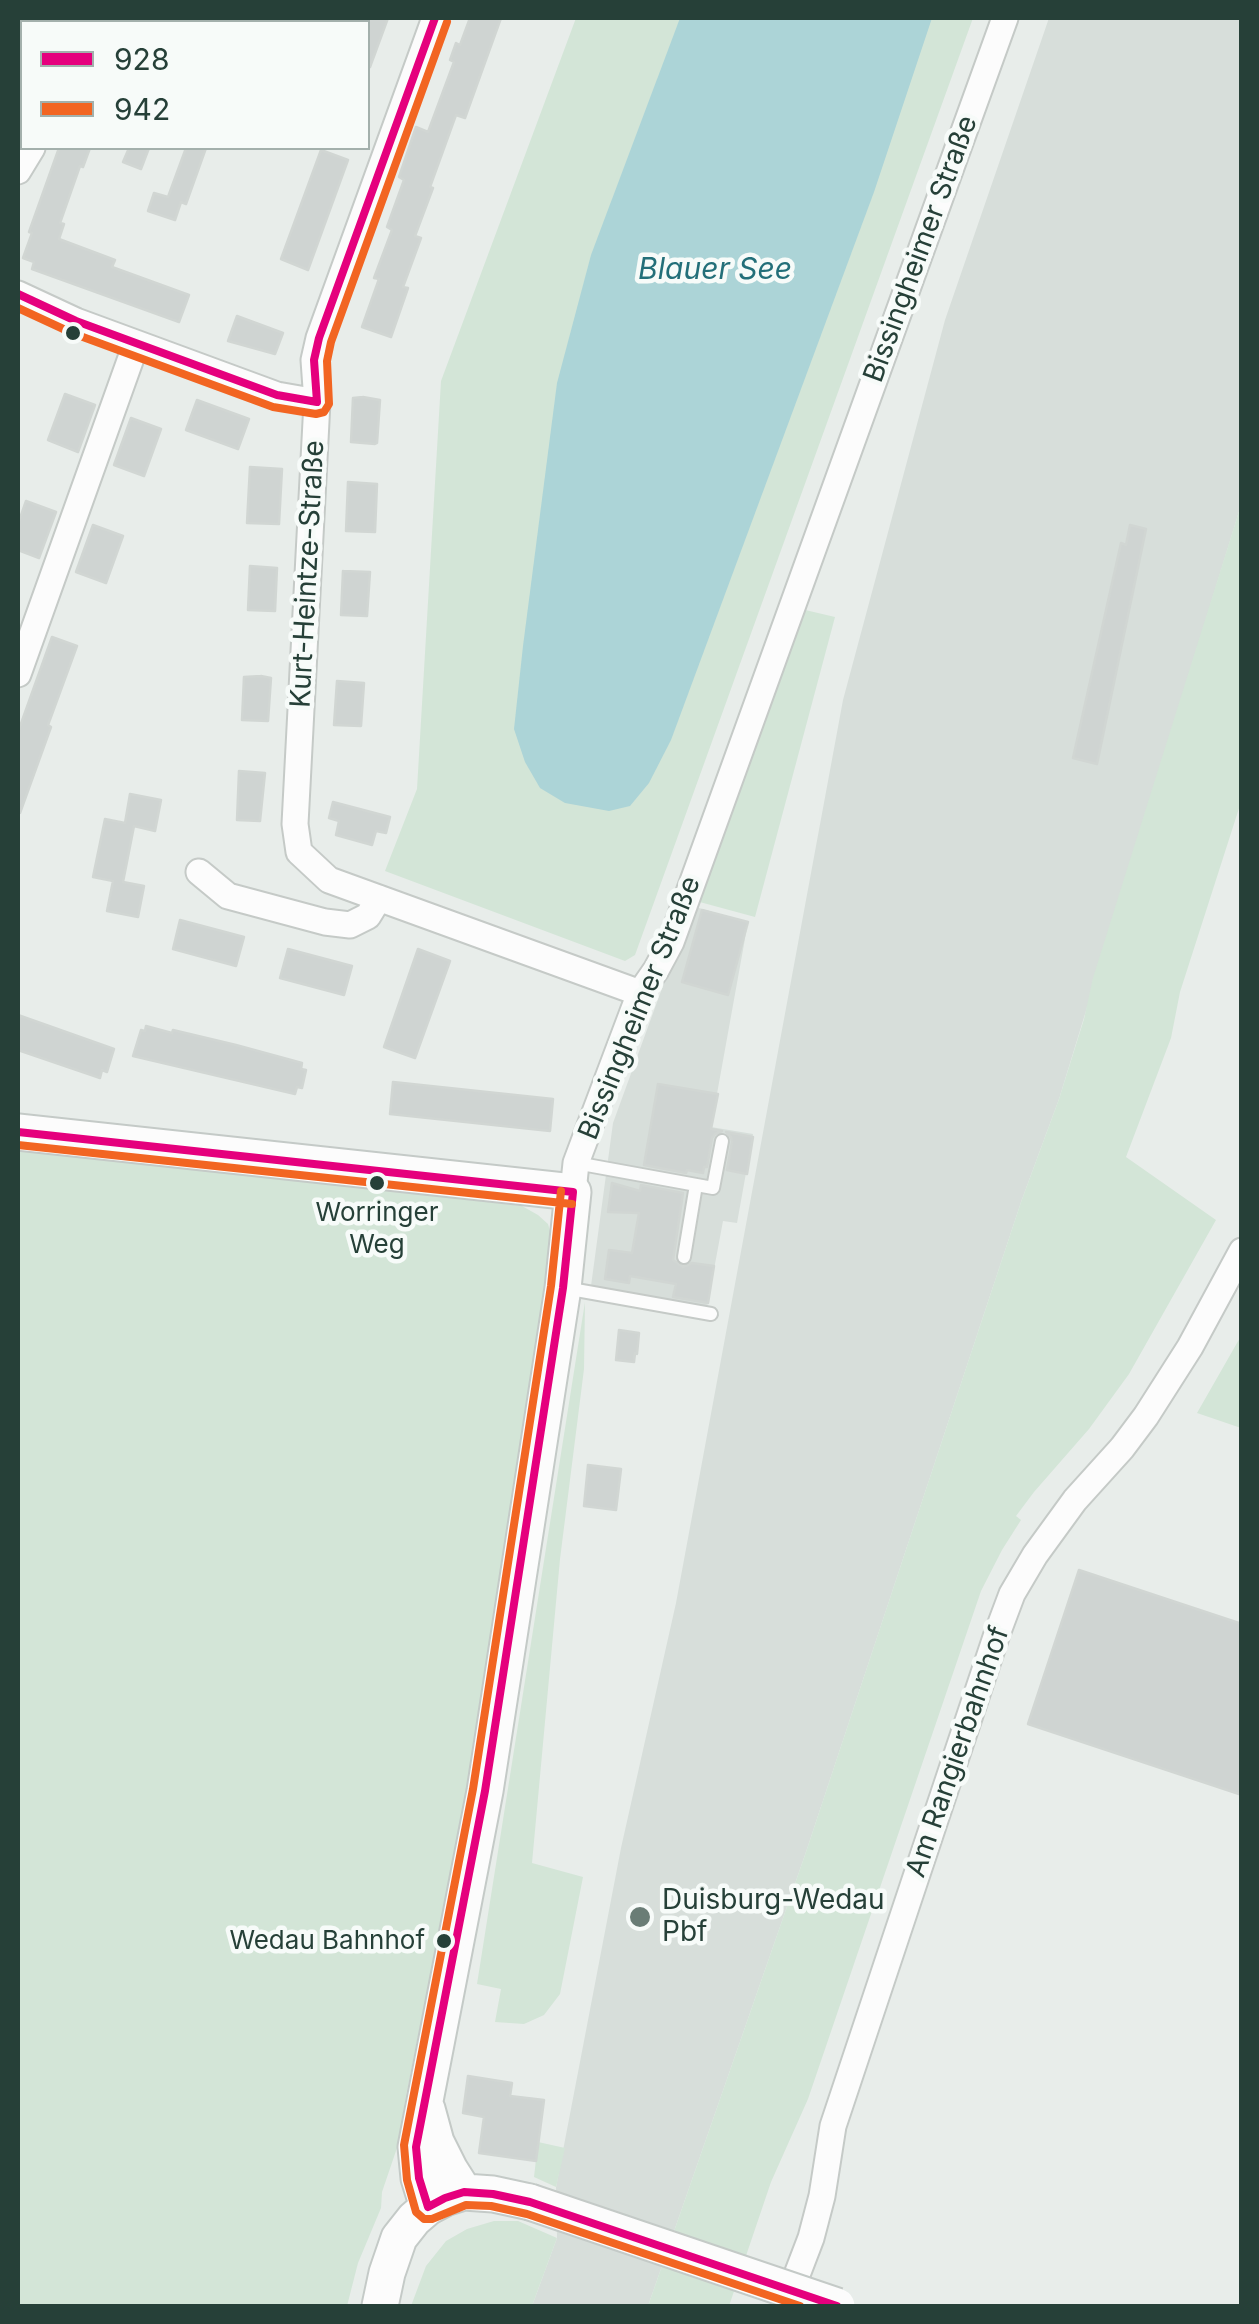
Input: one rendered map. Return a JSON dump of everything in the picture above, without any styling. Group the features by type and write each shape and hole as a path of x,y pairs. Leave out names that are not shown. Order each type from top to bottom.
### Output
{"street":[{"name":"Kurt-Heintze-Straße","path":"379,898 329,880 299,852 295,824 316,402 314,360 435,18"},
{"name":"Bissingheimer Straße","path":"428,2207 418,2178 416,2147 485,1792 563,1288 574,1178 640,993 671,942 1004,18"},
{"path":"18,172 31,150"},
{"path":"18,294 136,344 277,395 316,402"},
{"path":"18,674 136,344"},
{"path":"199,872 228,896 324,922 350,925 368,916 379,898 640,993"},
{"path":"18,1132 574,1178"},
{"name":"Am Rangierbahnhof","path":"785,2306 812,2238 833,2126 1012,1594 1074,1500 1146,1416 1190,1347 1242,1251"},
{"name":"Bissingheimer Straße","path":"425,2098 436,2142 464,2192"},
{"path":"380,2306 399,2238 428,2207 464,2192 530,2202 838,2306"}],"lane":[{"path":"574,1178 712,1188 722,1141"},
{"path":"684,1257 696,1185"},
{"path":"563,1288 710,1314"}],"shaded area":[{"path":"1049,18 1241,18 1241,505 1059,1099 1021,1202 806,1852 648,2306 532,2306 557,2238 556,2187 621,1848 676,1603 843,700 945,320"},
{"path":"692,906 748,922 711,1127 753,1134 737,1223 723,1221 707,1307 591,1286 613,1123"}],"green space":[{"path":"576,18 973,18 635,955 625,961 385,871 417,789 441,381"},
{"path":"1241,505 1241,802 1180,992 1171,1038 1126,1157 1216,1220 1129,1374 1016,1516 1021,1520 981,1591 808,2099 771,2182 729,2306 648,2306 806,1852 1021,1202 1059,1099"},
{"path":"801,609 835,617 755,917 696,901"},
{"path":"18,1150 522,1206 548,1224 552,1238 467,1793 398,2145 347,2306 18,2306"},
{"path":"585,1302 584,1369 560,1559 532,1863 583,1877 560,1994 544,2015 524,2024 495,2022 501,1989 477,1984"},
{"path":"1241,1336 1241,1428 1197,1413"},
{"path":"538,2142 565,2148 556,2187 534,2177"},
{"path":"494,2221 518,2221 557,2238 532,2306 411,2306 426,2266 446,2241"}],"water":[{"name":"Blauer See","path":"680,18 932,18 874,192 671,740 649,783 630,806 609,811 565,803 540,788 525,762 514,729 557,383 591,255"}],"building":[{"path":"388,18 370,67 370,20"},
{"path":"470,18 501,18 465,118 456,115 430,187 433,188 415,236 421,238 403,287 408,288 391,337 362,327 379,279 374,278 392,230 387,227 404,180 399,177 416,127 428,132 454,62 450,60 456,43 460,45"},
{"path":"58,150 89,150 60,223 64,224 59,239 115,260 112,267 189,295 179,322 32,269 34,262 23,258 32,233 29,232"},
{"path":"128,150 148,150 141,169 123,162"},
{"path":"185,150 205,150 186,204 181,202 175,220 148,211 154,193 168,197"},
{"path":"321,150 348,160 308,270 281,259"},
{"path":"237,316 283,333 275,354 228,341"},
{"path":"65,394 95,405 78,452 48,440"},
{"path":"353,398 380,400 375,444 351,442"},
{"path":"197,400 249,419 238,449 186,430"},
{"path":"131,418 161,429 144,476 114,465"},
{"path":"250,467 282,469 279,524 247,523"},
{"path":"348,482 377,484 375,532 346,531"},
{"path":"26,501 56,512 39,558 18,550 18,524"},
{"path":"93,525 123,536 106,583 76,572"},
{"path":"1130,525 1146,529 1097,764 1073,758 1121,543 1126,545"},
{"path":"250,566 277,568 275,611 248,610"},
{"path":"343,571 370,572 367,616 341,615"},
{"path":"52,637 77,646 18,813 18,732"},
{"path":"244,677 271,678 268,721 242,720"},
{"path":"337,681 364,683 361,726 334,725"},
{"path":"239,771 265,773 260,821 237,820"},
{"path":"130,794 161,800 155,831 134,826 123,882 144,886 138,917 107,911 113,881 93,877 105,819 125,823"},
{"path":"333,802 390,817 386,833 376,831 372,845 336,835 339,821 329,818"},
{"path":"702,910 748,922 728,995 682,982"},
{"path":"180,920 244,937 236,966 173,949"},
{"path":"288,949 352,966 344,995 280,978"},
{"path":"418,949 450,961 415,1058 384,1047"},
{"path":"18,1015 114,1049 107,1072 102,1070 100,1078 18,1050"},
{"path":"146,1026 302,1063 301,1069 306,1070 302,1088 297,1087 295,1094 133,1056"},
{"path":"393,1082 553,1099 550,1131 390,1114"},
{"path":"658,1084 718,1094 711,1129 722,1131 712,1138 703,1173 644,1165"},
{"path":"726,1132 753,1137 747,1174 727,1170 732,1142"},
{"path":"612,1183 640,1191 641,1185 683,1193 673,1260 683,1267 692,1263 714,1266 708,1303 673,1297 676,1284 630,1276 629,1283 605,1279 609,1250 632,1253 639,1213 608,1212"},
{"path":"619,1330 639,1333 634,1362 616,1360"},
{"path":"588,1465 621,1469 616,1510 584,1506"},
{"path":"1079,1570 1242,1624 1242,1795 1028,1724"},
{"path":"468,2076 512,2083 510,2096 544,2100 536,2161 479,2153 484,2117 463,2113"}],"transit line":[{"name":"928","path":"317,402 314,360 319,338 435,18"},
{"name":"942","path":"18,308 72,333 273,407 324,412 329,404 327,361 331,342 447,22"},
{"name":"928","path":"18,294 76,321 277,395 317,402"},
{"name":"928","path":"18,1132 573,1192"},
{"name":"942","path":"18,1145 572,1204"},
{"name":"942","path":"561,1191 551,1286 473,1789 404,2145 407,2180 416,2212 424,2219 466,2205 527,2214 800,2306"},
{"name":"928","path":"428,2207 419,2178 416,2147 485,1791 563,1288 573,1192"},
{"name":"928","path":"428,2207 464,2192 530,2202 837,2306"}],"place":[{"name":"Worringer Weg","path":"377,1183"},
{"name":"Duisburg-Wedau Pbf","path":"640,1917"},
{"name":"Wedau Bahnhof","path":"444,1941"}]}
